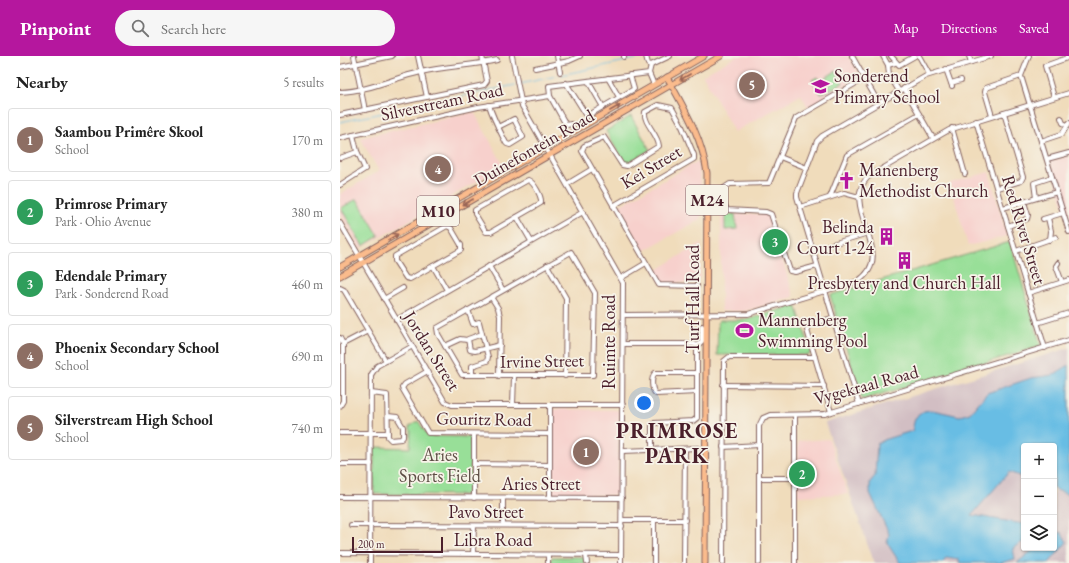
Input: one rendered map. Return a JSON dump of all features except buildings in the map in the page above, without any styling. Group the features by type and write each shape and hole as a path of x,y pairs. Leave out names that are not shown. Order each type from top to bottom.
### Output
{"main road":[{"name":"Duinefontein Road","path":"340,267 704,56"},
{"name":"Duinefontein Road","path":"340,276 721,56"},
{"name":"Turf Hall Road","path":"667,77 696,131 706,165 706,563"}],"street":[{"path":"354,56 365,110"},
{"path":"340,67 392,56"},
{"path":"418,56 427,97"},
{"path":"340,115 484,84 487,81 482,56"},
{"name":"Ruimte Road","path":"512,56 520,100 566,184 621,278 624,286 621,563"},
{"path":"557,56 560,72"},
{"path":"535,68 558,64 580,56"},
{"path":"651,65 670,56"},
{"path":"852,56 878,102"},
{"path":"883,56 898,91"},
{"path":"891,56 895,63"},
{"path":"888,65 895,63 900,65 915,56"},
{"path":"920,56 929,74"},
{"path":"969,56 971,62"},
{"path":"859,404 796,193 820,137 878,102 929,74 991,56"},
{"path":"1029,56 1021,76 1063,213 1067,221 1069,232"},
{"path":"1054,97 1045,66 1067,57 1069,64"},
{"path":"647,58 648,64 651,65"},
{"path":"340,92 361,90 421,72 497,60"},
{"path":"651,65 649,73 654,85"},
{"path":"946,69 951,84 961,80"},
{"path":"571,124 567,125 565,123 550,96 549,86 649,73"},
{"path":"566,83 586,116 634,89 630,75"},
{"path":"992,116 985,92 986,88 1021,76"},
{"path":"608,78 620,97"},
{"path":"817,266 795,272 790,271 773,217 770,213 730,211 724,208 724,190 726,185 769,183 796,118 865,78"},
{"path":"588,81 603,107"},
{"path":"904,88 933,138"},
{"path":"624,315 751,314 856,282 866,274 872,265 874,256 859,197 862,186 871,174 952,128 1069,93"},
{"name":"Silverstream Road","path":"340,138 489,105 550,96"},
{"path":"489,105 498,127 508,145 523,136 514,119 498,127"},
{"name":"Kei Street","path":"592,169 582,149 600,137 604,137 621,165 626,167 660,146 656,135 645,116 646,111 657,105 674,110 694,155 694,160 613,206"},
{"path":"996,188 1021,181 1023,177 1004,112"},
{"path":"830,197 847,155 919,114"},
{"path":"1041,141 1062,134 1068,124 1063,123 1061,118"},
{"name":"Red River Street","path":"976,121 1045,348"},
{"path":"952,128 965,174"},
{"path":"340,185 364,170 357,152 353,135"},
{"path":"340,158 357,152"},
{"path":"1047,159 1069,153"},
{"path":"780,158 806,168"},
{"path":"566,184 592,169 646,263 661,286 697,286"},
{"path":"1036,198 1034,184 1052,177"},
{"path":"529,180 542,202 517,217 488,233 475,212 477,208 524,181 529,180"},
{"path":"1003,208 1057,192"},
{"path":"800,207 844,193 859,197"},
{"path":"1008,226 1027,219 1028,216 1024,202"},
{"path":"396,320 583,212"},
{"path":"1050,240 1051,232 1046,219 1063,213"},
{"path":"517,217 531,242"},
{"name":"Jordan Street","path":"340,223 342,232 359,256 442,400 448,404 623,406"},
{"path":"450,226 462,248 433,266 407,279 395,258 396,255 445,227 450,226"},
{"path":"812,250 868,233"},
{"path":"1016,251 1056,237"},
{"name":"Irvine Street","path":"567,253 573,253 595,293 594,374 590,376 500,376 461,374 437,329 547,265 567,253"},
{"path":"621,278 646,263"},
{"path":"1058,263 1056,266 1062,282"},
{"path":"547,265 567,301 565,376"},
{"path":"433,266 447,290"},
{"path":"489,266 503,290"},
{"path":"1028,293 1069,280"},
{"path":"340,288 344,290 386,361"},
{"path":"384,299 403,288"},
{"path":"491,297 499,313 500,376"},
{"path":"468,310 473,324 479,322 488,359 473,365 472,375"},
{"path":"1037,323 1069,313"},
{"path":"832,412 807,328 811,324 833,318"},
{"path":"652,450 652,426 654,423 693,421 697,418 697,346 702,341 702,326"},
{"path":"343,344 368,331"},
{"path":"445,346 460,339 468,340 482,334"},
{"path":"340,338 343,344 343,402 340,406"},
{"path":"468,340 469,349 472,351 500,345"},
{"name":"Vygekraal Road","path":"759,563 759,426 763,418 770,415 822,415 1069,340"},
{"path":"623,344 694,344 697,346"},
{"path":"370,563 371,393 373,370 411,346"},
{"path":"723,563 723,364 726,358 815,357"},
{"name":"Gouritz Road","path":"426,372 405,384 402,388 425,431 430,434 550,434"},
{"path":"697,373 655,373 653,376 652,389 656,394 697,392"},
{"path":"513,405 514,376"},
{"path":"723,385 824,386"},
{"path":"371,393 387,395 389,439 401,440 403,429 397,417 388,416"},
{"path":"550,405 550,498"},
{"path":"795,415 795,563"},
{"path":"340,434 388,433"},
{"path":"474,434 474,498"},
{"path":"723,447 759,445"},
{"path":"623,451 698,448"},
{"path":"684,563 685,449"},
{"path":"340,464 371,464"},
{"path":"474,464 550,465"},
{"path":"759,478 795,478"},
{"name":"Aries Street","path":"340,497 622,498"},
{"path":"503,498 503,525"},
{"path":"622,520 685,520"},
{"path":"654,520 654,563"},
{"name":"Pavo Street","path":"351,525 622,526"},
{"path":"474,526 474,554"},
{"name":"Libra Road","path":"340,553 621,555"},
{"path":"548,554 548,563"},
{"path":"586,555 587,563"}],"shaded area":[{"path":"737,56 848,56 860,75 859,78 808,107 801,95 734,132 703,75"},
{"path":"474,112 504,166 360,249 340,214 340,194 379,171 360,138"},
{"path":"1069,156 1069,218 1067,218 1050,161"},
{"path":"698,161 701,187 701,219 643,251 619,210 619,206"},
{"path":"989,172 1007,236 968,246 950,183"},
{"path":"721,214 766,214 769,217 794,297 745,311 721,311"},
{"path":"701,243 700,278 692,278 689,283 663,283 660,281 655,271"},
{"path":"1069,348 1069,563 874,563 825,423"},
{"path":"555,409 617,410 619,412 618,493 616,495 555,495 553,493 553,412"},
{"path":"829,439 848,494 798,496 798,441"}],"green space":[{"path":"836,71 843,83 821,94 812,80 817,77 820,81"},
{"path":"631,116 650,150 627,163 624,163 606,131"},
{"path":"357,199 379,236 363,246 341,208"},
{"path":"725,214 735,214 737,229 725,230"},
{"path":"1010,242 1041,346 862,400 830,295"},
{"path":"796,305 811,352 809,355 717,355 718,323 720,320 746,320"},
{"name":"Aries Sports Field","path":"418,421 428,436 471,437 470,495 374,494 374,447 410,448 411,431 409,427"},
{"path":"552,557 584,557 585,563 550,563"}],"water":[{"path":"1069,365 1069,495 1057,490 1057,443 1021,443 1021,477 1009,472 972,515 1021,523 1021,543 1013,548 1015,559 1001,563 960,563 959,560 946,558 943,563 900,563 887,543 889,534 870,493 870,482 875,476 877,444 886,439 912,431 915,418 924,411 932,410 960,416 970,413 987,393 1031,378 1053,375"},
{"path":"1061,532 1067,542 1049,563 1017,563 1031,551 1057,551 1057,534"}],"waterway":[{"path":"520,84 644,57"},
{"path":"340,122 515,85"}],"place":[{"name":"Silverstream High School","path":"752,85"},
{"name":"Sonderend Primary School","path":"821,86"},
{"name":"Phoenix Secondary School","path":"438,169"},
{"name":"Manenberg Methodist Church","path":"846,180"},
{"name":"Belinda Court 1-24","path":"887,237"},
{"name":"Edendale Primary","path":"775,242"},
{"name":"Presbytery and Church Hall","path":"904,261"},
{"name":"Mannenberg Swimming Pool","path":"745,330"},
{"name":"Saambou Primêre Skool","path":"586,452"},
{"name":"Primrose Primary","path":"802,474"}],"district":[{"name":"PRIMROSE PARK","path":"677,442"}]}
